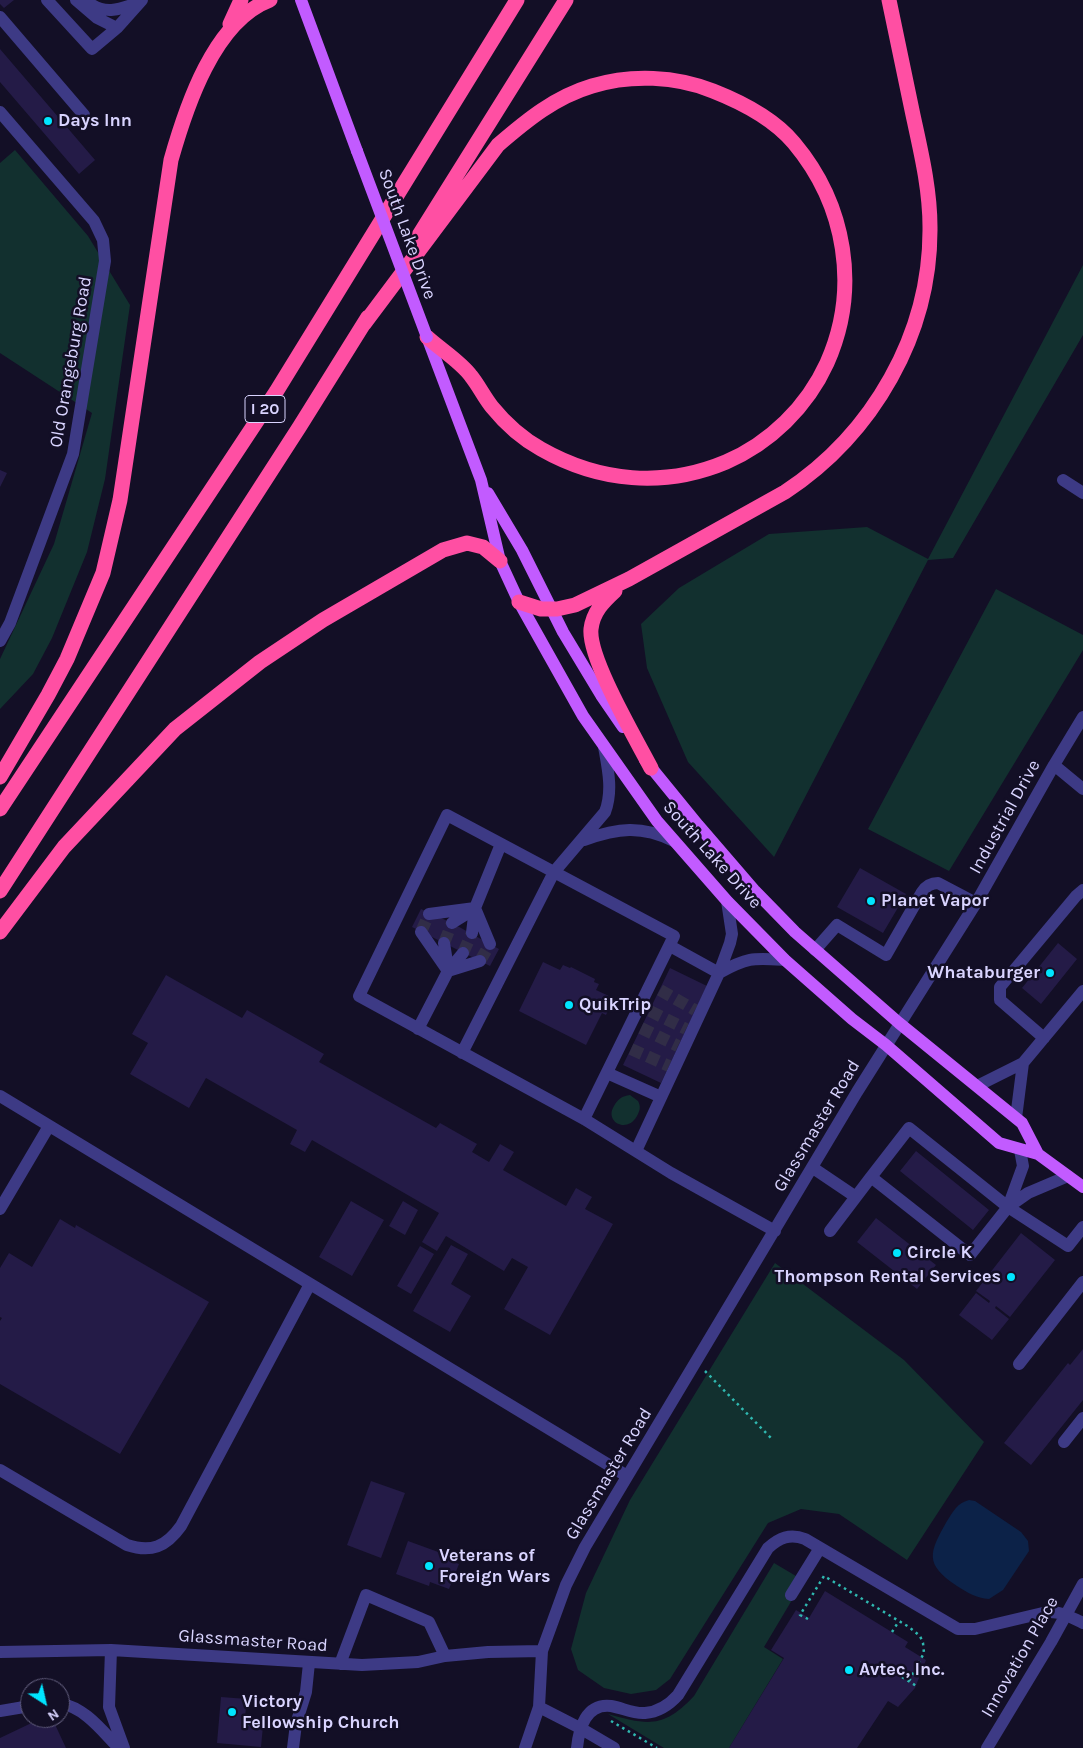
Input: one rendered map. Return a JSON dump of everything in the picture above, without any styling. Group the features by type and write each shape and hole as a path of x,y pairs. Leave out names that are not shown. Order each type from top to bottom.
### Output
{"highway":[{"path":"0,777 67,659 103,573 120,500 171,160 184,115 203,72 221,42 241,0"},
{"path":"221,42 246,12 270,0"},
{"name":"I 20","path":"0,809 276,392 517,0"},
{"name":"I 20","path":"0,891 364,324 566,0"},
{"path":"520,602 541,609 575,606 785,492 828,459 858,426 880,396 908,345 924,289 930,246 930,212 925,170 889,0"},
{"path":"364,324 498,145 525,121 547,105 570,94 604,83 650,79 685,82 731,98 757,113 776,126 793,142 820,180 834,212 841,235 846,282 843,309 832,353 822,375 806,399 791,417 773,433 731,460 705,470 678,477 635,478 609,475 567,462 538,447 501,418 470,374 427,337"},
{"path":"0,932 64,847 175,730 260,662 323,620 443,550 468,543 483,547 500,561"},
{"path":"629,578 604,600 597,610 591,630 592,643 609,685 651,768"}],"main road":[{"name":"South Lake Drive","path":"301,0 480,480 500,561 520,602 583,716 657,821 727,901 785,960 852,1019 889,1040 999,1143 1038,1154 1083,1186"},
{"name":"South Lake Drive","path":"480,480 522,550 551,609 601,695 651,768 698,825 754,890 795,932 899,1023 1022,1123 1038,1154"}],"street":[{"path":"47,0 92,49 117,28 142,0"},
{"path":"76,0 97,18 117,28"},
{"path":"86,0 92,6 101,10 112,11 142,0"},
{"path":"0,17 84,115"},
{"name":"Old Orangeburg Road","path":"0,112 94,221 102,235 105,254 103,282 73,454 31,570 10,623 0,641"},
{"path":"1063,480 1083,493"},
{"name":"Industrial Drive","path":"889,1040 976,903 1083,717"},
{"path":"462,1052 554,872 601,819 609,803 609,781 604,747"},
{"path":"1054,765 1083,789"},
{"path":"584,1119 607,1073 626,1046 637,1025 655,987 674,936 448,815 359,996 584,1119 775,1231"},
{"path":"582,841 618,830 630,829 659,834 674,841"},
{"path":"472,933 475,908 501,844"},
{"path":"815,950 837,925 886,955 922,892 934,883 976,903"},
{"path":"1044,1038 1000,1000 1000,987 1083,890"},
{"path":"636,1151 661,1097 681,1047 719,973 730,943 732,934 727,901"},
{"path":"429,914 475,908"},
{"path":"452,923 475,908"},
{"path":"475,908 490,944"},
{"path":"421,932 448,971"},
{"path":"444,943 448,971"},
{"path":"670,946 719,973"},
{"path":"418,1029 448,971 464,953"},
{"path":"719,973 748,959 785,960"},
{"path":"448,971 480,961"},
{"path":"977,1086 1023,1063 1083,991"},
{"name":"Glassmaster Road","path":"0,1652 111,1650 308,1663 381,1665 509,1650 542,1651 566,1585 585,1547 889,1040"},
{"path":"1016,1118 1023,1063"},
{"path":"607,1073 661,1097"},
{"path":"0,1096 627,1476"},
{"path":"0,1209 49,1126"},
{"path":"830,1231 909,1128 1008,1207 1068,1246 1083,1227"},
{"path":"1008,1207 1023,1166 1020,1150"},
{"path":"813,1168 856,1197"},
{"path":"871,1176 970,1255 1008,1207 1028,1193 1068,1176"},
{"path":"1019,1364 1083,1282"},
{"path":"0,1470 126,1545 139,1549 150,1549 163,1544 174,1536 181,1526 310,1284"},
{"path":"1064,1442 1083,1418"},
{"path":"577,1748 580,1728 585,1718 593,1710 610,1706 644,1713 665,1707 678,1695 768,1548 783,1538 791,1536 798,1536 820,1548 960,1630 975,1629 1046,1612 1066,1614 1083,1623"},
{"path":"791,1595 820,1548"},
{"name":"Innovation Place","path":"987,1748 1051,1642 1083,1584"},
{"path":"340,1664 366,1595 429,1622 445,1656"},
{"path":"70,1706 92,1720 115,1744 122,1745 109,1707 111,1650"},
{"path":"525,1748 539,1706 542,1651"},
{"path":"293,1748 296,1724 306,1692 308,1663"},
{"path":"539,1706 614,1748"},
{"path":"0,1711 20,1708"}],"path":[{"path":"695,1361 773,1440"},
{"path":"808,1619 800,1614 824,1576 899,1621 917,1633 922,1639 924,1646 922,1658 908,1681"},
{"path":"892,1632 899,1621"},
{"path":"902,1678 918,1687"},
{"path":"593,1710 657,1748"},
{"path":"247,1725 251,1723"}],"green space":[{"path":"15,150 88,236 130,305 105,479 87,552 52,638 33,674 0,709 0,659 54,544 92,413 0,353 0,163"},
{"path":"1083,265 1083,335 953,558 928,560 774,857 688,762 647,668 641,624 679,588 769,534 867,527 928,559"},
{"path":"996,589 1083,635 1083,650 949,871 868,829"},
{"path":"630,1095 638,1101 639,1112 633,1121 628,1124 618,1124 612,1117 614,1106 620,1098"},
{"path":"775,1263 904,1360 984,1442 907,1560 839,1514 801,1509 768,1523 670,1679 656,1690 631,1694 604,1688 578,1670 571,1649 586,1593 630,1500"},
{"path":"774,1563 796,1576 785,1595 792,1600 764,1647 783,1659 729,1748 664,1748 608,1714 645,1722 664,1719 683,1707 694,1696"}],"water":[{"path":"969,1500 975,1501 1021,1532 1028,1541 1029,1551 1003,1590 989,1599 972,1595 946,1578 939,1571 933,1557 936,1542 953,1511"}],"building":[{"path":"0,0 14,0 4,8 0,4"},
{"name":"Days Inn","path":"0,49 95,160 79,174 0,82"},
{"path":"0,470 7,473 0,487"},
{"name":"Planet Vapor","path":"860,868 906,894 883,933 837,907"},
{"path":"421,909 452,923 499,949 490,966 412,927"},
{"name":"Whataburger","path":"1058,943 1077,959 1041,1004 1022,988"},
{"path":"543,962 560,970 563,965 571,967 595,979 594,982 599,984 596,990 611,997 608,1002 611,1004 606,1015 602,1013 586,1045 519,1011"},
{"path":"670,968 707,986 661,1083 623,1065"},
{"path":"166,975 242,1018 247,1010 324,1054 319,1062 436,1128 440,1123 477,1144 472,1152 489,1162 500,1144 514,1152 503,1170 566,1206 576,1188 592,1197 585,1209 613,1224 550,1335 504,1309 528,1267 512,1258 504,1271 446,1236 437,1251 422,1242 439,1213 312,1140 305,1152 290,1144 297,1130 206,1078 189,1108 130,1074 148,1043 132,1034"},
{"path":"916,1151 989,1210 973,1230 900,1171"},
{"path":"351,1201 384,1220 352,1276 319,1257"},
{"path":"403,1201 418,1210 405,1235 389,1226"},
{"name":"Circle K","path":"876,1218 936,1265 917,1289 857,1242"},
{"path":"60,1219 75,1228 76,1225 209,1302 120,1454 0,1384 0,1321 2,1318 0,1317 0,1268 9,1253 32,1267"},
{"path":"1021,1233 1055,1260 1010,1317 996,1306 995,1308 1009,1319 992,1340 959,1315 976,1293 989,1303 990,1301 976,1291"},
{"path":"451,1245 468,1254 451,1284 471,1296 450,1332 413,1311"},
{"path":"420,1246 434,1254 411,1294 397,1286"},
{"path":"1083,1349 1083,1400 1031,1465 1004,1443 1068,1363 1070,1365"},
{"path":"371,1481 405,1493 381,1558 347,1545"},
{"name":"Veterans of Foreign Wars","path":"408,1541 441,1553 440,1557 459,1564 449,1589 430,1582 429,1586 396,1574"},
{"name":"Avtec, Inc.","path":"825,1591 908,1642 905,1647 926,1660 915,1688 898,1707 888,1701 857,1748 729,1748 784,1658 771,1650 796,1610 809,1618"},
{"name":"Victory Fellowship Church","path":"221,1697 247,1699 244,1725 263,1726 261,1747 217,1743"},
{"path":"21,1728 57,1728 66,1748 0,1748 0,1738"}],"tunnel":[{"path":"421,932 429,914"},
{"path":"444,943 452,923"},
{"path":"463,953 472,933"},
{"path":"480,961 490,944"},
{"path":"660,990 695,1010"},
{"path":"650,1011 686,1029"},
{"path":"641,1028 678,1046"},
{"path":"631,1049 669,1066"}],"place":[{"name":"Days Inn","path":"48,121"},
{"name":"Planet Vapor","path":"871,901"},
{"name":"Whataburger","path":"1050,973"},
{"name":"QuikTrip","path":"569,1005"},
{"name":"Circle K","path":"897,1253"},
{"name":"Thompson Rental Services","path":"1011,1277"},
{"name":"Veterans of Foreign Wars","path":"429,1566"},
{"name":"Avtec, Inc.","path":"849,1670"},
{"name":"Victory Fellowship Church","path":"232,1712"}]}
